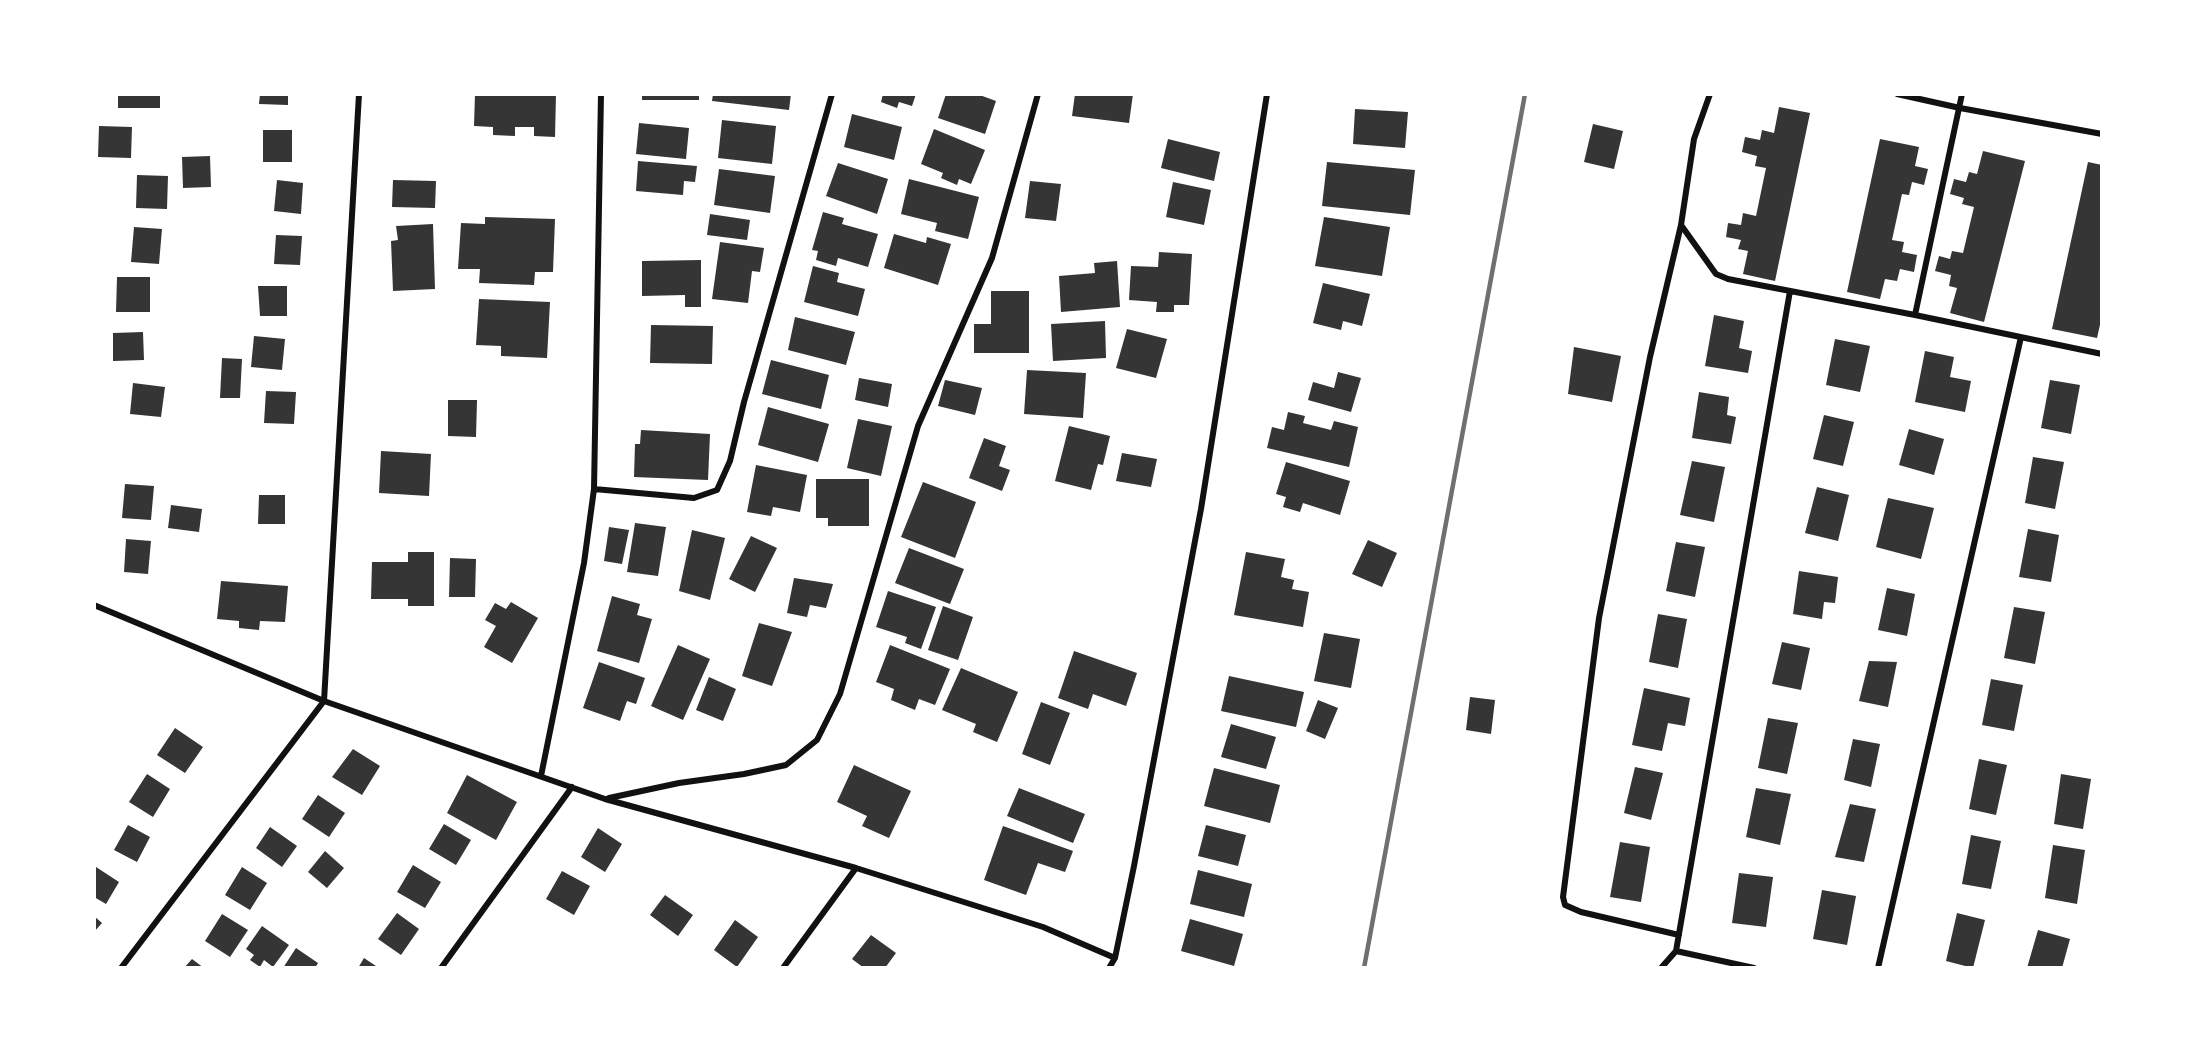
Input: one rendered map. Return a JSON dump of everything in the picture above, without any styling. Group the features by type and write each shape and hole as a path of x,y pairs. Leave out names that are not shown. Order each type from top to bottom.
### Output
{"street":[{"path":"121,968 324,701 359,94"},
{"path":"541,776 584,563 594,489 601,94"},
{"path":"594,489 694,498 717,490 730,461 744,402 832,94"},
{"path":"605,799 679,783 744,774 786,765 817,740 840,693 918,426 992,258 1038,94"},
{"path":"1109,968 1115,958 1137,854 1201,509 1267,94"},
{"path":"1679,935 1581,912 1565,905 1563,897 1599,618 1650,357 1681,225 1694,139 1710,94"},
{"path":"1897,94 2102,134"},
{"path":"1915,315 1962,94"},
{"path":"1681,225 1716,274 1728,279 2102,354"},
{"path":"1661,968 1676,951 1790,291"},
{"path":"1878,968 2021,337"},
{"path":"94,606 324,701 605,799 856,868 1043,927 1115,958"},
{"path":"441,968 572,787"},
{"path":"783,968 856,868"},
{"path":"1676,951 1754,968"}],"building":[{"path":"118,94 160,94 160,108 118,108"},
{"path":"260,94 288,94 288,105 259,104"},
{"path":"475,94 556,94 555,137 534,136 534,127 515,127 515,136 493,135 493,127 474,126"},
{"path":"642,94 699,94 699,100 642,100"},
{"path":"713,94 791,94 789,110 712,101"},
{"path":"883,94 916,94 912,106 899,102 897,108 881,102"},
{"path":"946,94 977,94 996,101 985,134 938,118"},
{"path":"1075,94 1133,94 1129,123 1072,116"},
{"path":"1779,107 1810,113 1775,281 1743,274 1748,251 1738,249 1741,240 1726,237 1728,223 1741,225 1743,213 1756,216 1766,168 1755,166 1757,156 1742,152 1745,137 1760,140 1762,130 1774,133"},
{"path":"1355,109 1408,112 1405,148 1353,144"},
{"path":"852,114 902,127 894,160 844,147"},
{"path":"722,120 776,126 772,164 718,158"},
{"path":"639,123 689,128 686,159 636,154"},
{"path":"1593,124 1623,131 1614,169 1584,162"},
{"path":"99,126 132,127 131,158 98,157"},
{"path":"934,129 985,150 971,184 959,179 957,185 941,178 943,173 921,164"},
{"path":"263,130 292,130 292,162 263,162"},
{"path":"1168,139 1220,152 1214,181 1161,168"},
{"path":"1880,139 1919,147 1915,166 1928,169 1924,185 1912,182 1909,195 1902,194 1892,240 1904,242 1902,252 1917,255 1914,272 1900,269 1897,281 1885,279 1880,299 1847,292"},
{"path":"1983,151 2025,161 1984,322 1950,313 1957,288 1949,286 1951,275 1935,271 1939,256 1950,259 1952,251 1963,253 1974,207 1962,204 1964,198 1950,194 1954,179 1966,182 1969,172 1977,174"},
{"path":"210,156 211,187 183,188 182,157"},
{"path":"638,161 697,166 695,182 684,181 683,195 636,191"},
{"path":"1327,162 1415,170 1410,215 1322,206"},
{"path":"2088,162 2102,165 2102,316 2097,338 2052,329"},
{"path":"838,163 888,179 877,214 826,196"},
{"path":"719,169 775,176 770,213 714,205"},
{"path":"137,175 168,176 167,209 136,208"},
{"path":"909,179 979,197 968,239 935,231 937,223 901,214"},
{"path":"277,180 303,183 301,214 274,211"},
{"path":"393,180 436,181 435,208 392,207"},
{"path":"1030,181 1061,184 1056,221 1025,218"},
{"path":"1173,182 1211,190 1204,225 1166,217"},
{"path":"823,212 844,218 842,224 878,234 868,267 838,258 836,266 816,260 818,251 812,250"},
{"path":"710,214 750,220 747,240 707,235"},
{"path":"485,217 555,219 553,272 535,272 534,285 479,283 480,269 458,269 461,223 485,224"},
{"path":"1324,217 1390,227 1382,276 1315,266"},
{"path":"433,224 435,289 393,291 391,241 398,240 396,226"},
{"path":"134,227 162,229 159,264 131,262"},
{"path":"894,234 926,243 927,237 951,244 938,285 884,268"},
{"path":"276,235 302,236 300,265 274,264"},
{"path":"720,242 764,248 760,272 752,271 748,303 712,299"},
{"path":"1159,252 1192,254 1189,305 1174,305 1174,312 1156,312 1157,302 1129,300 1131,266 1158,267"},
{"path":"701,260 701,307 685,307 685,295 642,296 642,261"},
{"path":"1117,261 1120,307 1061,312 1059,276 1095,273 1094,263"},
{"path":"813,266 839,273 837,282 865,289 858,316 804,302"},
{"path":"117,277 150,277 150,312 116,312"},
{"path":"1323,283 1370,294 1362,326 1343,321 1341,330 1313,323"},
{"path":"258,286 287,286 287,316 260,316"},
{"path":"991,291 1029,291 1029,353 974,353 974,324 991,324"},
{"path":"479,299 550,302 547,358 501,356 501,346 476,345"},
{"path":"1714,315 1744,321 1739,348 1752,351 1748,373 1705,366"},
{"path":"795,317 855,332 846,365 788,350"},
{"path":"1105,321 1106,358 1053,361 1051,324"},
{"path":"651,325 713,326 712,364 650,363"},
{"path":"1127,329 1167,339 1156,378 1116,368"},
{"path":"143,332 144,360 113,361 113,333"},
{"path":"254,336 285,339 282,370 251,367"},
{"path":"1835,339 1870,346 1860,392 1826,385"},
{"path":"1574,347 1621,356 1612,402 1568,394"},
{"path":"1925,351 1954,357 1950,377 1971,381 1965,412 1915,402"},
{"path":"222,358 242,359 240,398 220,398"},
{"path":"771,360 829,375 821,409 762,394"},
{"path":"1027,370 1086,373 1083,418 1024,414"},
{"path":"1338,372 1361,378 1351,412 1308,400 1313,382 1334,388"},
{"path":"859,378 892,384 888,407 855,400"},
{"path":"945,380 982,388 975,415 938,406"},
{"path":"2050,380 2080,385 2071,434 2041,428"},
{"path":"133,383 165,387 161,417 130,414"},
{"path":"266,391 296,392 294,424 264,423"},
{"path":"1699,392 1729,397 1727,415 1736,417 1731,444 1692,438"},
{"path":"448,400 477,400 476,437 448,436"},
{"path":"768,407 829,424 818,462 758,445"},
{"path":"1288,412 1305,416 1303,423 1331,430 1334,421 1358,427 1349,467 1267,448 1272,427 1284,430"},
{"path":"1824,415 1854,422 1843,466 1813,459"},
{"path":"858,419 892,426 881,476 847,468"},
{"path":"1069,426 1110,436 1103,465 1098,464 1091,490 1055,481"},
{"path":"1909,429 1944,439 1934,475 1899,465"},
{"path":"641,430 710,434 708,480 634,477 635,444 640,444"},
{"path":"984,438 1006,446 999,466 1010,470 1002,491 969,478"},
{"path":"381,451 431,454 429,496 379,493"},
{"path":"1122,453 1157,459 1151,487 1116,481"},
{"path":"2033,457 2064,462 2055,509 2025,503"},
{"path":"1692,461 1725,467 1714,522 1680,515"},
{"path":"1286,462 1350,481 1340,515 1303,503 1300,512 1283,507 1286,497 1276,494"},
{"path":"756,465 807,475 800,512 773,507 771,516 747,512"},
{"path":"816,479 869,479 869,526 828,526 828,518 816,518"},
{"path":"923,482 976,502 955,558 901,537"},
{"path":"125,484 154,486 151,520 122,518"},
{"path":"1817,487 1849,495 1838,541 1805,533"},
{"path":"259,495 285,495 285,524 258,524"},
{"path":"1888,498 1934,508 1921,559 1876,547"},
{"path":"171,505 202,509 199,532 168,528"},
{"path":"635,523 666,527 658,576 627,572"},
{"path":"609,527 629,530 622,564 604,561"},
{"path":"2028,529 2059,535 2051,582 2019,577"},
{"path":"692,530 725,538 710,600 679,591"},
{"path":"751,536 777,548 755,592 729,579"},
{"path":"126,539 151,541 148,574 124,572"},
{"path":"1368,540 1397,553 1382,587 1352,574"},
{"path":"1676,542 1705,547 1695,597 1666,591"},
{"path":"909,548 964,569 950,604 895,583"},
{"path":"408,552 434,552 434,606 408,606 408,599 371,599 372,562 408,562"},
{"path":"1246,552 1285,559 1281,577 1294,580 1292,589 1309,592 1303,627 1234,615"},
{"path":"450,558 476,559 475,597 449,597"},
{"path":"1799,571 1838,577 1835,603 1824,602 1822,619 1793,614"},
{"path":"794,578 833,584 826,608 810,605 807,617 787,613"},
{"path":"221,581 288,586 285,622 260,621 259,630 239,628 239,621 217,619"},
{"path":"1887,588 1915,594 1907,636 1878,630"},
{"path":"888,591 936,607 921,649 905,643 907,637 876,627"},
{"path":"612,596 640,604 637,615 652,619 639,663 597,651"},
{"path":"511,602 538,618 512,663 484,647 496,626 485,620 495,603 506,609"},
{"path":"943,606 973,617 958,660 928,650"},
{"path":"2014,607 2045,612 2035,664 2004,658"},
{"path":"1658,614 1687,619 1678,668 1649,662"},
{"path":"759,623 792,632 772,686 742,676"},
{"path":"1324,633 1360,639 1351,688 1314,681"},
{"path":"1782,642 1810,648 1801,690 1772,684"},
{"path":"678,645 710,659 683,720 651,706"},
{"path":"890,645 950,669 935,705 919,699 915,710 891,700 894,689 876,682"},
{"path":"1074,651 1137,673 1126,706 1093,694 1088,709 1058,698"},
{"path":"1869,661 1897,662 1888,707 1859,701"},
{"path":"599,662 645,678 636,704 627,701 620,721 583,708"},
{"path":"961,668 1018,692 997,742 973,732 976,724 942,710"},
{"path":"1229,676 1304,692 1296,727 1221,711"},
{"path":"709,677 736,689 723,721 696,710"},
{"path":"1991,679 2023,685 2014,731 1982,725"},
{"path":"1644,688 1690,698 1685,726 1668,723 1662,751 1632,745"},
{"path":"1470,697 1495,700 1491,734 1466,730"},
{"path":"1318,700 1338,708 1325,739 1306,731"},
{"path":"1041,702 1070,713 1050,765 1022,754"},
{"path":"1768,718 1798,723 1787,774 1758,768"},
{"path":"1231,724 1276,737 1266,769 1221,757"},
{"path":"175,728 203,747 185,773 157,755"},
{"path":"1853,739 1880,744 1871,787 1844,780"},
{"path":"353,749 380,766 362,795 332,777"},
{"path":"1979,759 2007,765 1996,815 1969,809"},
{"path":"854,765 911,791 889,838 862,826 867,816 837,802"},
{"path":"1635,767 1663,773 1651,820 1624,813"},
{"path":"1214,768 1280,785 1270,823 1204,806"},
{"path":"147,774 170,789 153,817 129,802"},
{"path":"2061,774 2091,779 2083,829 2054,824"},
{"path":"467,775 517,802 496,840 447,813"},
{"path":"1019,788 1085,814 1073,843 1007,816"},
{"path":"1756,788 1791,794 1780,845 1746,837"},
{"path":"318,795 345,813 329,837 302,819"},
{"path":"1850,804 1876,809 1864,862 1835,857"},
{"path":"444,824 471,840 456,865 429,849"},
{"path":"128,825 150,837 137,862 114,850"},
{"path":"1206,825 1246,835 1238,866 1198,856"},
{"path":"1003,826 1073,851 1065,872 1038,863 1026,895 984,880"},
{"path":"270,827 297,846 282,867 256,848"},
{"path":"598,828 622,844 605,872 581,857"},
{"path":"1971,835 2001,841 1991,889 1962,884"},
{"path":"1620,842 1650,847 1641,902 1610,897"},
{"path":"2053,845 2085,850 2077,904 2045,898"},
{"path":"325,851 344,868 327,888 308,872"},
{"path":"413,865 441,882 425,908 397,892"},
{"path":"96,867 119,882 106,904 94,897"},
{"path":"242,867 267,883 250,910 225,895"},
{"path":"1198,870 1252,884 1244,917 1190,904"},
{"path":"562,871 590,886 574,915 546,899"},
{"path":"1739,873 1773,877 1766,927 1732,923"},
{"path":"1822,890 1856,896 1847,945 1813,939"},
{"path":"665,895 693,915 678,936 650,915"},
{"path":"397,913 419,929 401,955 378,939"},
{"path":"1957,913 1985,920 1973,968 1946,961"},
{"path":"222,914 248,930 230,957 205,941"},
{"path":"94,916 102,923 94,932"},
{"path":"1190,919 1243,934 1234,966 1181,951"},
{"path":"735,920 758,937 737,967 714,950"},
{"path":"262,926 289,945 273,967 264,960 260,967 250,960 254,955 246,949"},
{"path":"2038,930 2070,939 2062,968 2027,968"},
{"path":"871,935 896,953 885,968 864,968 852,959"},
{"path":"296,948 318,963 315,968 283,968"},
{"path":"364,958 379,968 358,968"},
{"path":"192,959 204,968 184,968"}],"railway":[{"path":"1364,968 1525,94"}]}
